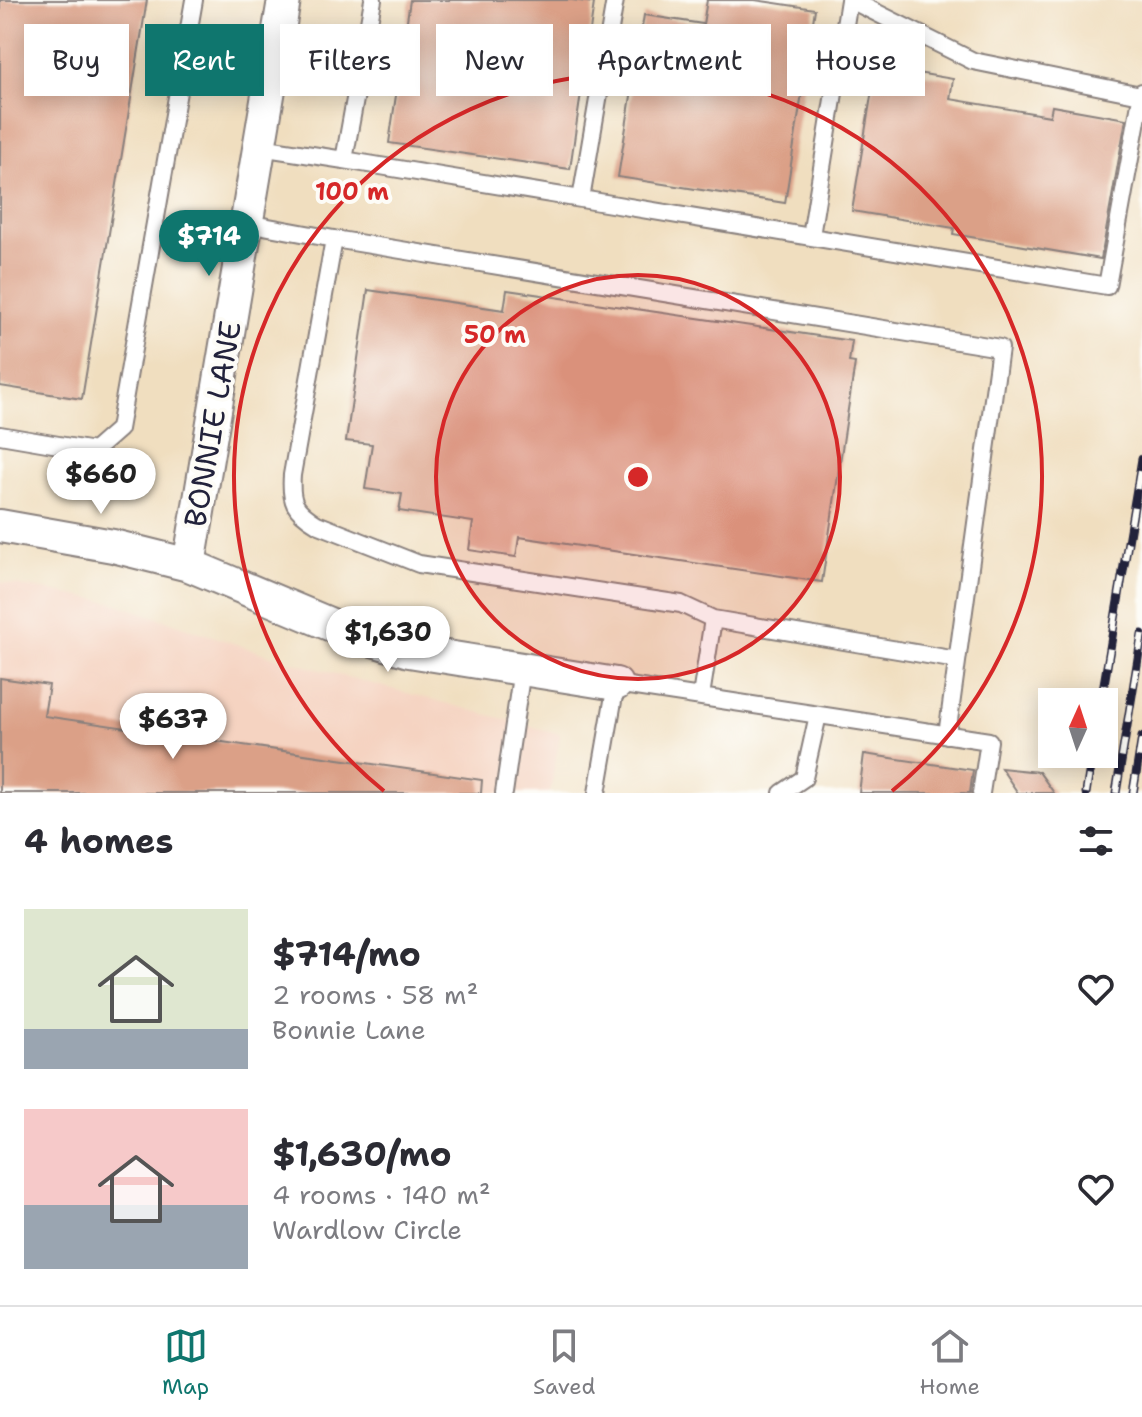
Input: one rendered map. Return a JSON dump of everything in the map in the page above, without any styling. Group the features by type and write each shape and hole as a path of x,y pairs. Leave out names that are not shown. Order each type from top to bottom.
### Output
{"street":[{"name":"BONNIE LANE","path":"189,565 284,0"},
{"path":"0,526 113,546 189,565 353,634 409,651 616,684"}],"lane":[{"path":"0,435 94,451 119,429 194,0"},
{"path":"344,160 373,0"},
{"path":"581,199 615,0"},
{"path":"260,147 1107,286 1142,93 973,61 850,0 811,236"},
{"path":"247,223 1000,348 947,735"},
{"path":"334,239 292,475 292,502 304,516 419,564 681,604 713,619 957,660"},
{"path":"701,696 713,619"},
{"path":"504,793 522,669"},
{"path":"597,793 616,684 989,741 981,793"},
{"path":"782,793 804,778 818,715"}],"shaded area":[{"path":"0,582 111,602 280,659 560,734 550,793 0,793"}],"building":[{"path":"0,0 147,0 82,399 0,386"},
{"path":"410,0 572,0 594,3 591,24 569,24 569,96 581,96 570,169 389,143 396,96 420,96 420,24 406,24"},
{"path":"707,0 755,0 815,9 813,24 787,24 787,96 802,96 785,203 618,177 631,96 771,96 771,24 703,24"},
{"path":"644,15 703,24 643,24"},
{"path":"925,74 953,79 950,99 1050,116 1052,106 1126,119 1101,259 953,234 954,228 852,211 871,96 925,96"},
{"path":"368,290 504,310 507,290 852,341 849,362 855,363 822,582 519,537 516,557 469,550 473,522 399,511 402,494 365,489 372,444 346,441"},
{"path":"0,678 49,685 44,716 482,780 481,793 0,793"},
{"path":"864,754 973,770 970,793 859,793"},
{"path":"1001,768 1039,772 1054,793 1018,793"}],"railway":[{"path":"1103,688 1142,459"},
{"path":"1116,793 1142,634"},
{"path":"1133,793 1142,737"},
{"path":"1086,793 1090,768"}]}
